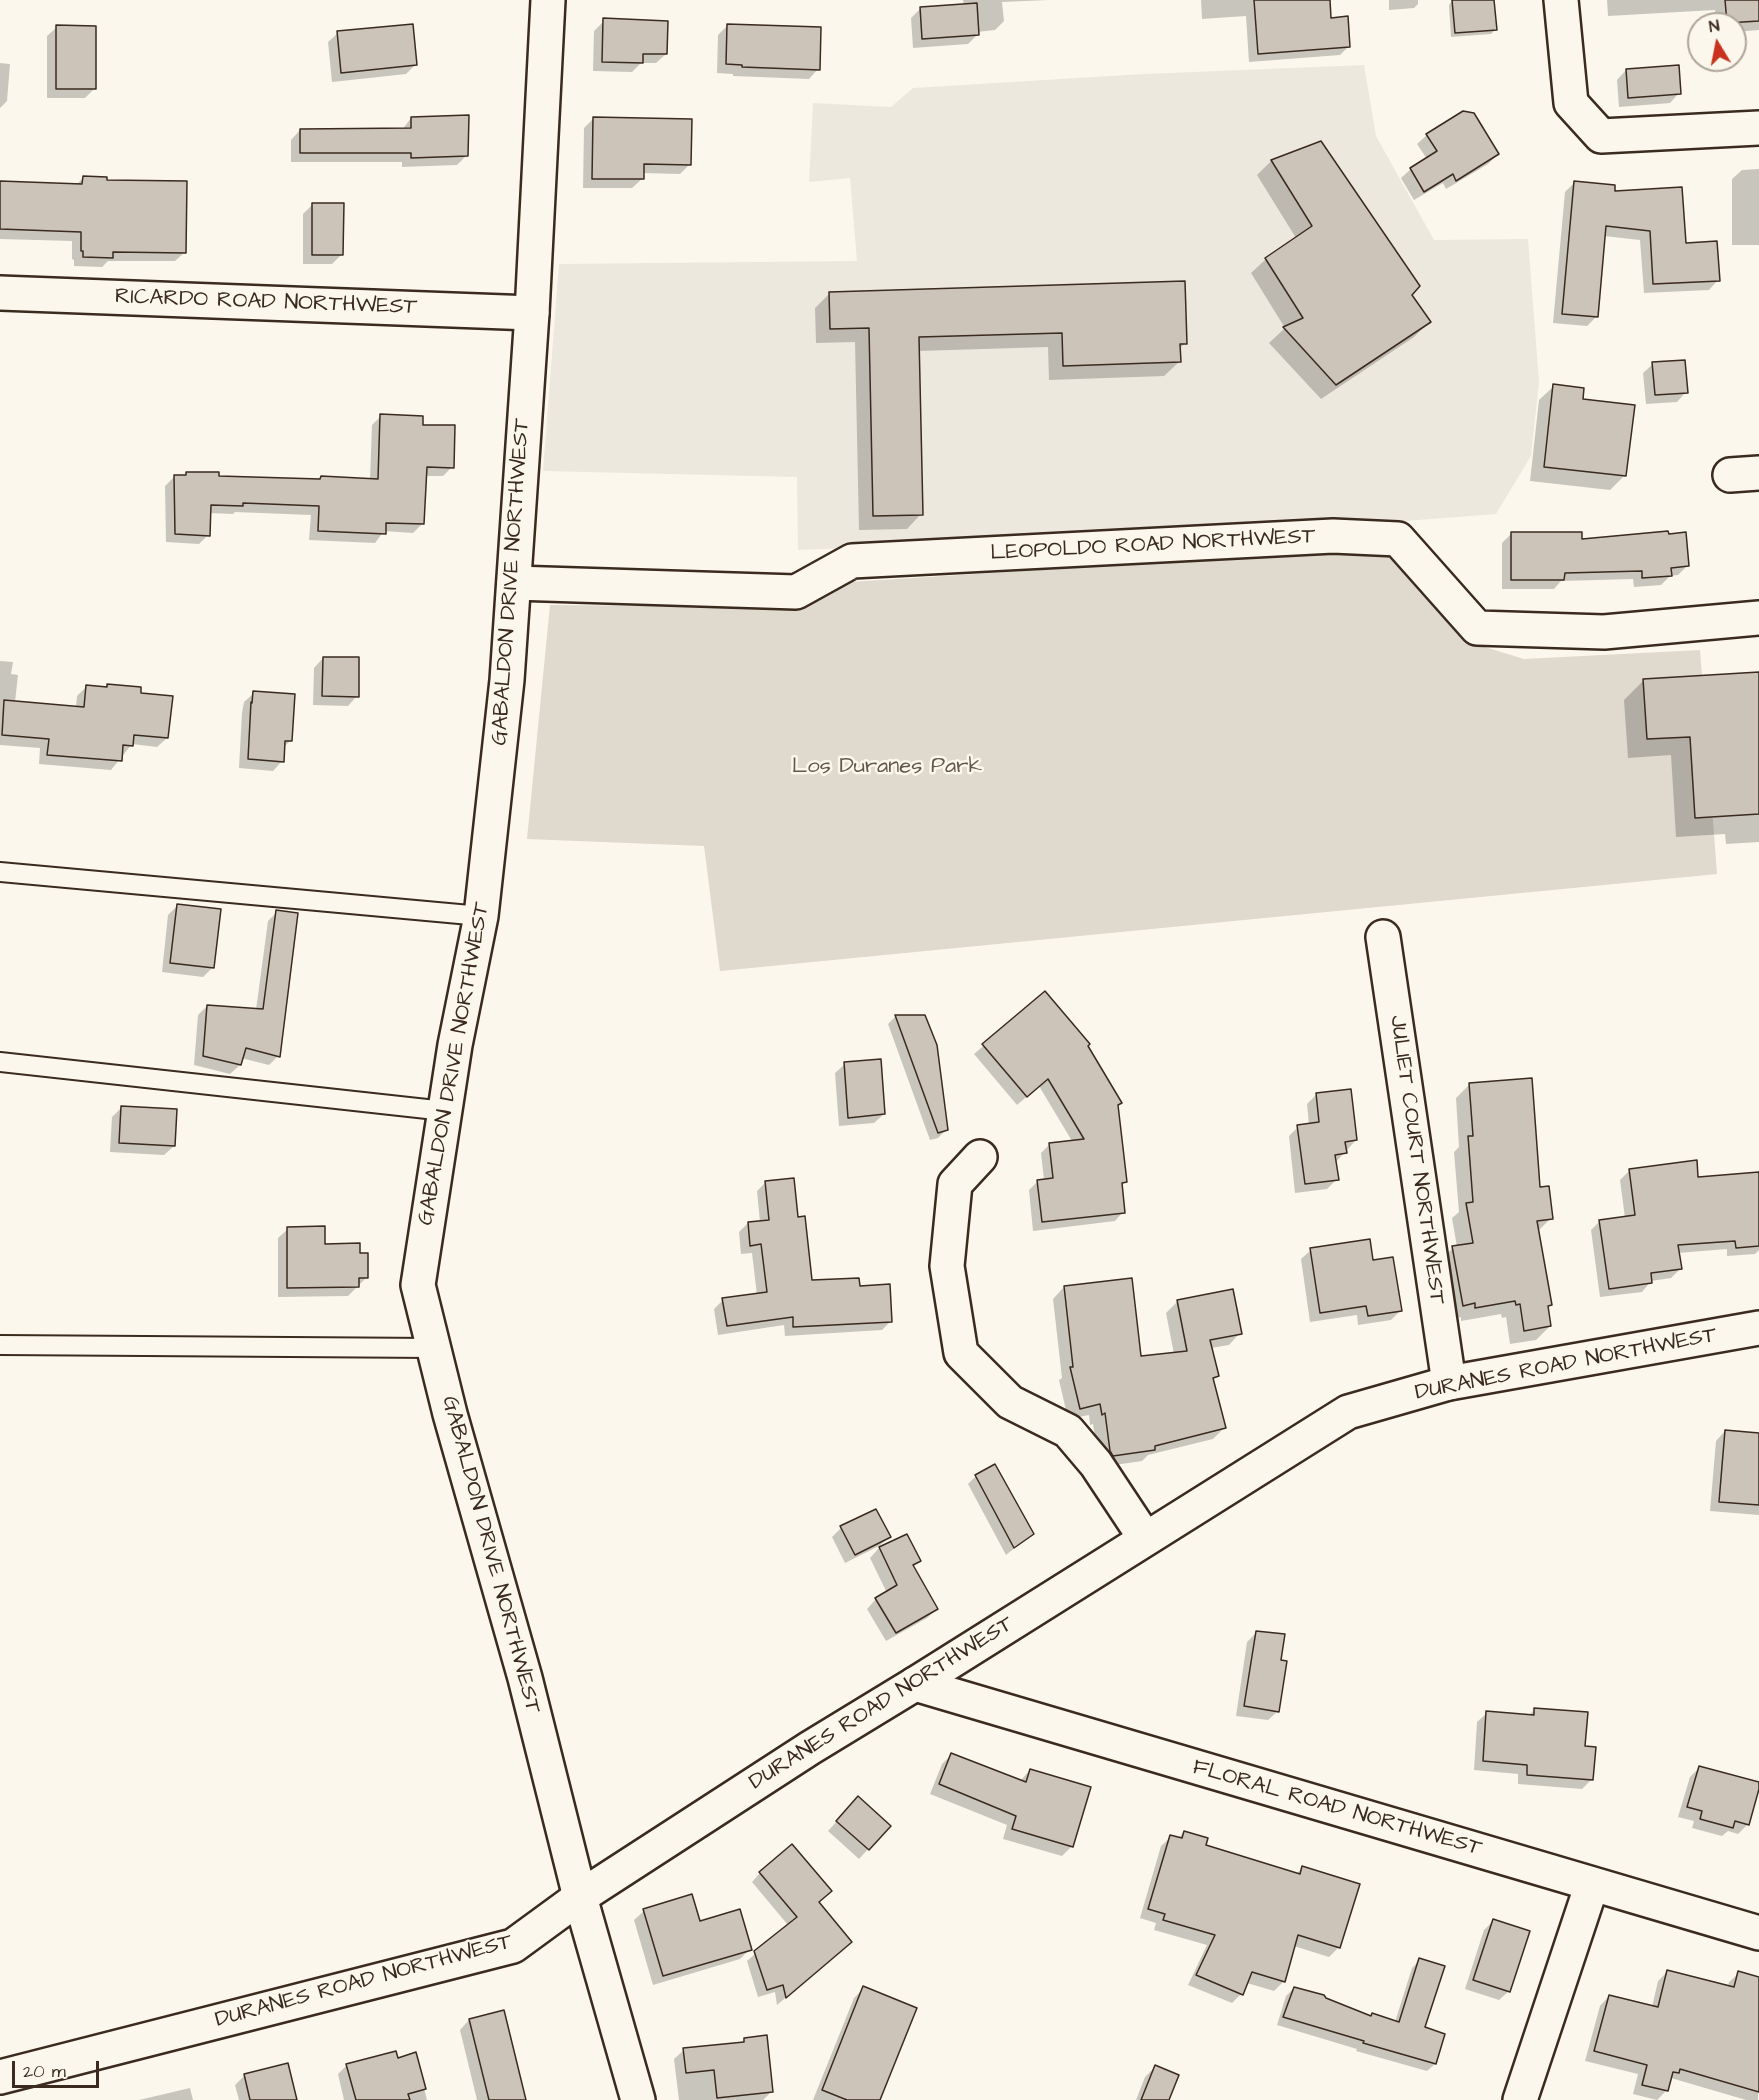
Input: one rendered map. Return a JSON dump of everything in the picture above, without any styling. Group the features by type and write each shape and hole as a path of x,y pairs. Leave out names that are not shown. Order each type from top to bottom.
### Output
{"street":[{"name":"GABALDON DRIVE NORTHWEST","path":"548,0 532,314 507,680 481,916 455,1045 418,1285 450,1414 525,1678 580,1897 638,2100"},
{"path":"1561,0 1571,103 1601,136 1759,128"},
{"name":"RICARDO ROAD NORTHWEST","path":"0,292 532,314"},
{"name":"LEOPOLDO ROAD NORTHWEST","path":"514,583 796,592 852,561 1333,536 1398,539 1477,628 1604,632 1759,618"},
{"name":"JULIET COURT NORTHWEST","path":"1383,937 1449,1383"},
{"path":"980,1157 955,1184 947,1266 962,1353 1010,1402 1068,1431 1096,1464 1145,1538"},
{"name":"DURANES ROAD NORTHWEST","path":"0,2078 513,1946 580,1897 810,1748 1348,1412 1449,1383 1759,1328"},
{"name":"FLORAL ROAD NORTHWEST","path":"915,1684 1759,1933"},
{"path":"1520,2100 1592,1884"}],"lane":[{"path":"0,872 481,916"},
{"path":"0,1062 445,1112"},
{"path":"0,1345 434,1348"}],"shaded area":[{"path":"1364,65 1376,136 1434,240 1528,239 1539,382 1531,456 1496,514 1277,531 798,550 797,477 543,471 559,264 857,261 850,178 809,182 813,103 891,107 913,88 1144,74"}],"green space":[{"name":"Los Duranes Park","path":"1370,549 1400,558 1462,640 1524,659 1700,650 1717,874 720,971 704,846 527,839 550,605 756,607 834,583"}],"building":[{"path":"1254,0 1330,0 1331,18 1348,16 1350,47 1258,54"},
{"path":"1452,0 1494,0 1497,30 1455,33"},
{"path":"1725,0 1759,0 1759,21 1747,22 1747,12 1726,12"},
{"path":"977,3 979,35 922,39 920,7"},
{"path":"603,18 668,21 667,54 643,54 643,63 602,62"},
{"path":"413,24 417,65 341,73 337,31"},
{"path":"727,24 821,27 820,70 742,67 742,65 726,64"},
{"path":"56,25 96,26 96,89 56,89"},
{"path":"1679,65 1681,94 1628,98 1626,69"},
{"path":"1463,111 1474,113 1499,154 1456,181 1453,174 1424,192 1410,168 1437,151 1426,134"},
{"path":"469,115 468,156 411,158 411,153 300,153 300,129 411,128 411,117"},
{"path":"593,117 692,119 691,165 644,164 644,179 592,179"},
{"path":"1321,141 1420,286 1412,295 1431,322 1336,385 1283,327 1303,318 1265,258 1312,226 1271,160"},
{"path":"83,176 107,177 107,180 187,181 186,253 113,252 113,258 83,257 81,232 0,229 0,181 82,184"},
{"path":"1574,181 1615,185 1615,191 1682,187 1686,243 1717,241 1720,281 1653,284 1650,231 1606,226 1598,317 1562,314"},
{"path":"312,203 344,203 343,255 312,255"},
{"path":"1185,281 1187,344 1180,344 1181,362 1063,366 1062,333 919,337 923,515 873,516 869,328 830,329 829,292"},
{"path":"1685,360 1688,393 1655,395 1652,362"},
{"path":"1553,384 1584,388 1583,399 1635,405 1626,476 1544,467"},
{"path":"380,414 423,416 423,425 455,425 454,468 427,467 424,524 386,523 386,534 318,531 319,506 243,503 243,506 211,505 210,536 175,534 174,475 186,475 186,472 219,472 219,476 320,479 321,476 378,479"},
{"path":"1668,531 1669,534 1686,532 1689,566 1671,568 1672,576 1642,578 1642,571 1565,573 1564,580 1511,580 1511,532 1582,532 1582,539"},
{"path":"323,657 359,657 359,697 322,696"},
{"path":"1759,672 1759,814 1695,818 1690,737 1647,739 1643,679"},
{"path":"107,684 141,687 141,693 173,696 168,738 134,735 133,746 123,745 122,761 47,755 49,739 2,735 4,700 84,707 86,685 107,687"},
{"path":"253,691 295,694 292,741 285,741 284,762 248,759"},
{"path":"177,904 221,909 214,968 170,963"},
{"path":"276,910 298,913 280,1057 246,1048 241,1065 203,1056 207,1005 263,1009"},
{"path":"1045,991 1090,1044 1088,1046 1122,1103 1118,1105 1127,1182 1122,1183 1125,1213 1042,1222 1037,1180 1053,1178 1049,1143 1084,1139 1048,1079 1027,1097 982,1044"},
{"path":"895,1015 925,1015 937,1045 948,1130 938,1133"},
{"path":"881,1059 885,1114 848,1118 844,1062"},
{"path":"1532,1078 1540,1187 1549,1186 1553,1219 1537,1221 1552,1305 1548,1306 1551,1326 1524,1331 1520,1304 1516,1305 1515,1301 1475,1308 1475,1303 1463,1306 1452,1246 1473,1243 1466,1203 1473,1202 1468,1136 1473,1136 1469,1083"},
{"path":"1351,1089 1357,1140 1345,1142 1347,1153 1335,1155 1339,1180 1305,1184 1297,1125 1319,1122 1316,1093"},
{"path":"121,1106 177,1109 175,1146 119,1143"},
{"path":"1697,1160 1698,1177 1759,1172 1759,1246 1736,1248 1735,1241 1678,1245 1682,1269 1651,1273 1652,1283 1609,1289 1599,1220 1635,1215 1629,1169"},
{"path":"794,1178 798,1217 805,1216 812,1280 859,1278 860,1286 890,1284 892,1322 793,1327 793,1317 727,1326 722,1298 767,1292 761,1244 750,1246 748,1222 769,1220 765,1181"},
{"path":"325,1226 325,1244 360,1243 360,1253 368,1253 368,1278 359,1278 359,1287 287,1288 287,1227"},
{"path":"1370,1239 1373,1260 1393,1257 1402,1311 1368,1316 1366,1306 1320,1313 1310,1248"},
{"path":"1132,1278 1141,1356 1187,1351 1177,1300 1233,1289 1242,1334 1210,1340 1219,1376 1213,1378 1226,1428 1155,1446 1155,1450 1113,1456 1110,1451 1105,1413 1102,1415 1100,1404 1080,1409 1070,1367 1073,1367 1064,1286"},
{"path":"1725,1430 1759,1433 1759,1505 1719,1502"},
{"path":"995,1464 1034,1534 1014,1548 975,1475"},
{"path":"876,1509 891,1537 855,1555 840,1526"},
{"path":"907,1534 921,1561 913,1565 938,1609 896,1633 875,1598 897,1585 879,1547"},
{"path":"1256,1631 1285,1634 1281,1660 1287,1661 1279,1712 1244,1706"},
{"path":"1534,1708 1588,1712 1585,1746 1596,1747 1593,1780 1527,1775 1527,1765 1483,1761 1486,1711 1534,1715"},
{"path":"951,1753 1026,1782 1030,1769 1091,1787 1073,1847 1012,1829 1016,1816 939,1784"},
{"path":"1699,1766 1759,1782 1749,1825 1735,1821 1733,1828 1700,1819 1702,1811 1687,1807"},
{"path":"858,1796 891,1826 869,1850 836,1821"},
{"path":"1184,1831 1208,1838 1206,1845 1300,1874 1302,1866 1360,1884 1340,1948 1298,1935 1285,1982 1252,1972 1243,1995 1196,1975 1215,1935 1163,1920 1165,1914 1148,1909 1170,1835 1182,1838"},
{"path":"792,1844 832,1891 819,1902 852,1942 786,1998 783,1985 767,1990 754,1951 797,1917 759,1872"},
{"path":"692,1894 700,1921 740,1909 752,1950 663,1976 643,1909"},
{"path":"1493,1919 1530,1931 1510,1992 1473,1980"},
{"path":"1419,1958 1445,1966 1425,2027 1445,2034 1436,2064 1283,2017 1294,1987 1324,1995 1326,1998 1371,2016 1372,2013 1399,2022"},
{"path":"1667,1970 1734,1987 1738,1971 1759,1977 1759,2092 1680,2069 1679,2073 1673,2072 1668,2091 1642,2085 1647,2065 1594,2051 1609,1995 1658,2007"},
{"path":"863,1986 917,2008 880,2100 847,2100 822,2090"},
{"path":"504,2010 526,2100 489,2100 469,2019"},
{"path":"767,2035 773,2092 717,2098 714,2070 686,2073 683,2048 744,2042 744,2038"},
{"path":"396,2051 398,2058 416,2052 426,2089 408,2094 410,2100 356,2100 346,2064"},
{"path":"288,2063 297,2100 250,2100 244,2074"},
{"path":"1155,2065 1179,2075 1169,2100 1141,2100"}]}
